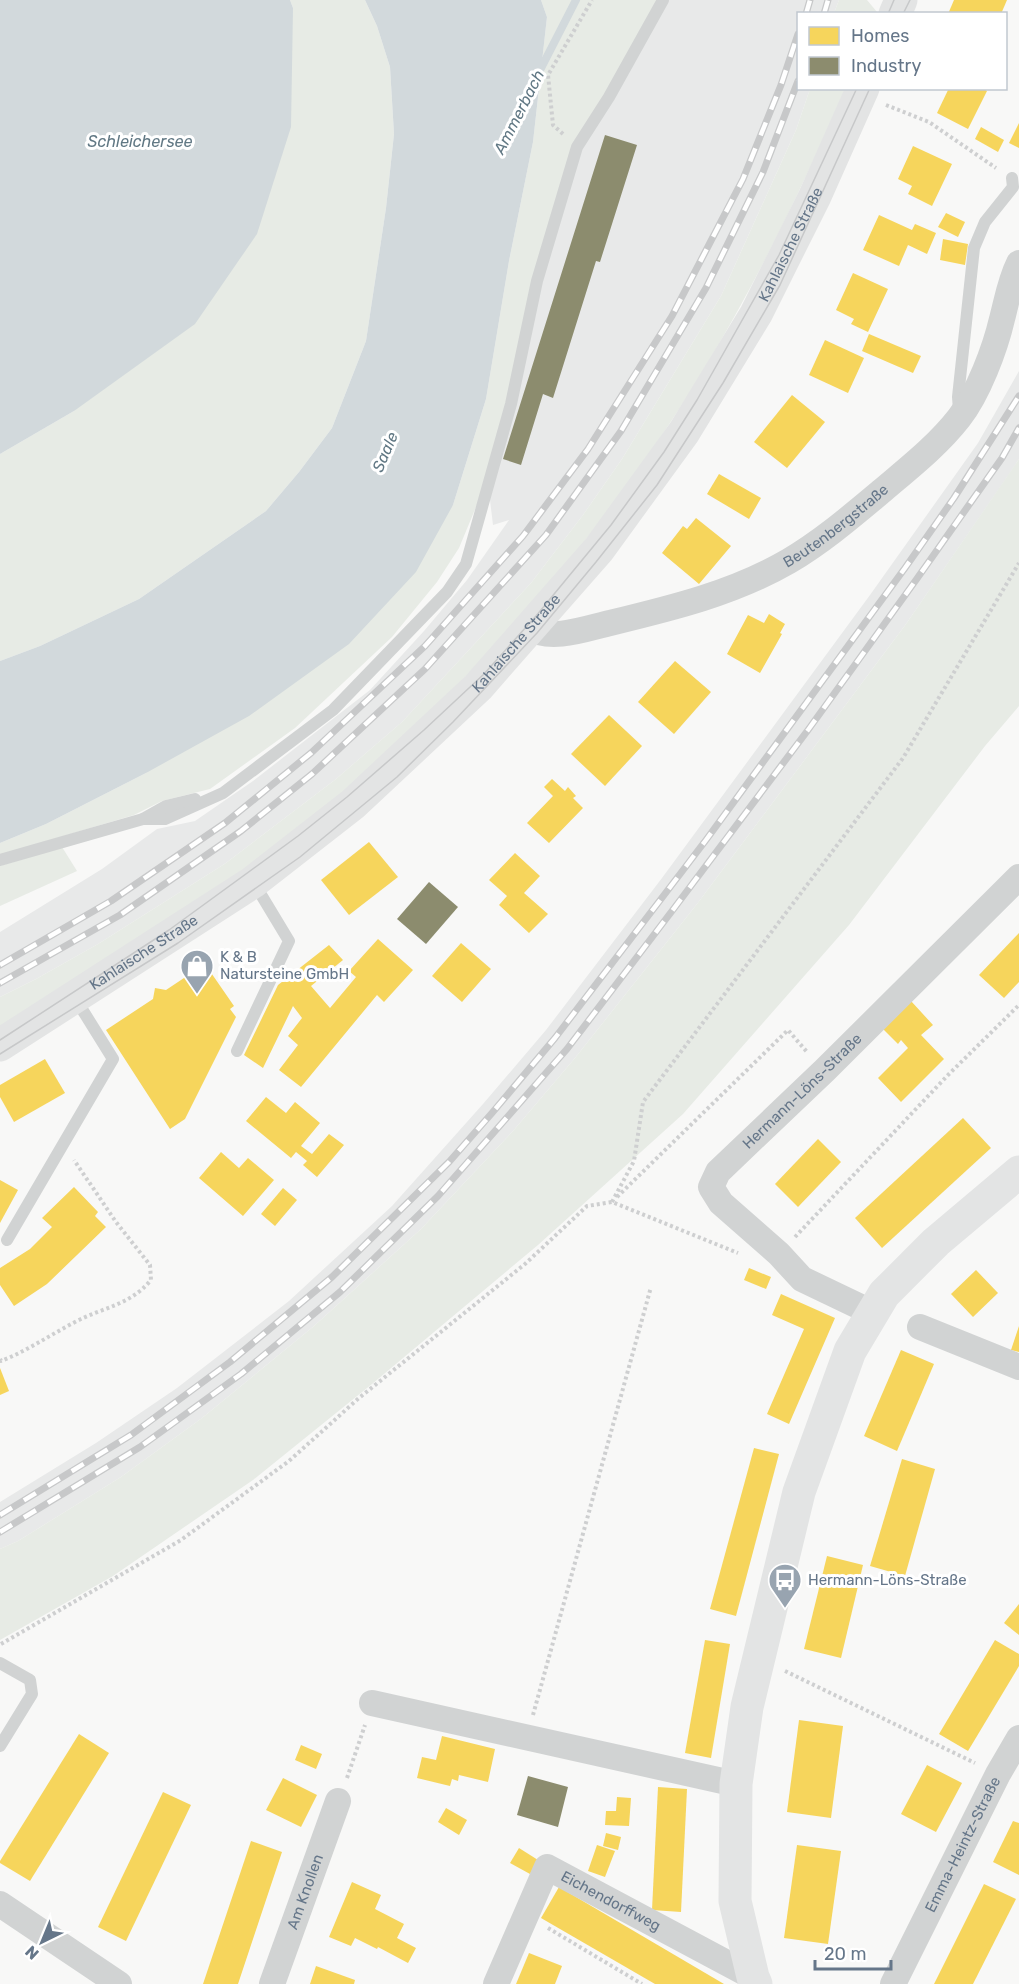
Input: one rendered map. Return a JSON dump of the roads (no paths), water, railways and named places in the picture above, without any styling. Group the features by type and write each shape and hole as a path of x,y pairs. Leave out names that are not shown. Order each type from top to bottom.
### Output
{"main road":[{"name":"Kahlaische Straße","path":"0,1045 253,882 353,804 478,687 598,549 684,432 756,314 815,196 862,92"},
{"path":"754,1981 735,1901 736,1784 747,1707 799,1492 850,1351 884,1294 936,1242 1019,1172"}],"street":[{"name":"Beutenbergstraße","path":"531,628 537,633 552,634 695,602 768,572 799,555 848,519 937,444 959,418 971,400 984,372 1002,321 1010,285 1019,263"},
{"name":"Hermann-Löns-Straße","path":"873,1313 802,1279 779,1254 721,1203 711,1187 718,1172 824,1071 1019,877"},
{"path":"920,1327 1019,1367"},
{"path":"372,1703 736,1784"},
{"name":"Emma-Heintz-Straße","path":"893,1984 998,1774 1019,1738"},
{"name":"Am Knollen","path":"272,1984 338,1801"},
{"name":"Eichendorffweg","path":"496,1984 547,1867 754,1981"},
{"path":"0,1904 119,1984"}],"lane":[{"path":"0,860 143,819 166,806 223,793 333,710 447,592 466,564 511,404 537,281 577,147 609,97 663,0"},
{"path":"959,418 958,397 974,248 985,222 1013,187 1012,178"},
{"path":"237,1051 289,940 253,882"},
{"path":"7,1239 113,1059 75,997"},
{"path":"0,1663 30,1680 32,1694 0,1746"}],"water":[{"name":"Schleichersee","path":"0,0 290,0 293,8 291,127 257,234 195,324 74,411 0,454"},
{"name":"Saale","path":"365,0 541,0 547,17 533,142 509,261 486,399 453,505 416,572 349,644 249,716 146,773 46,824 0,843 0,661 40,646 139,599 266,511 332,428 366,341 386,208 394,134 390,67 377,26"}],"waterway":[{"name":"Ammerbach","path":"537,76 576,0"}],"tram line":[{"path":"889,12 894,0"},
{"path":"904,12 910,0"},
{"path":"0,1040 169,930 298,836 424,730 484,674 536,616 611,525 664,452 697,400 779,255 856,90"},
{"path":"0,1054 178,943 300,857 397,777 453,722 537,633 657,485 723,383 780,285 869,90"}],"railway":[{"path":"807,12 810,0"},
{"path":"825,12 828,0"},
{"path":"0,965 111,901 225,823 311,753 425,646 523,536 588,449 672,316 743,179 781,85 797,37"},
{"path":"0,983 120,915 241,831 312,774 425,669 546,535 621,431 706,288 763,172 797,84"},
{"path":"0,1515 131,1435 230,1362 332,1277 449,1162 555,1038 706,840 905,568 954,498 1019,396"},
{"path":"0,1532 140,1447 241,1374 340,1292 438,1196 567,1049 672,911 808,730 916,580 1002,458 1019,428"}],"place":[{"name":"K & B Natursteine GmbH","path":"197,995"},
{"name":"Hermann-Löns-Straße","path":"785,1609"}]}
